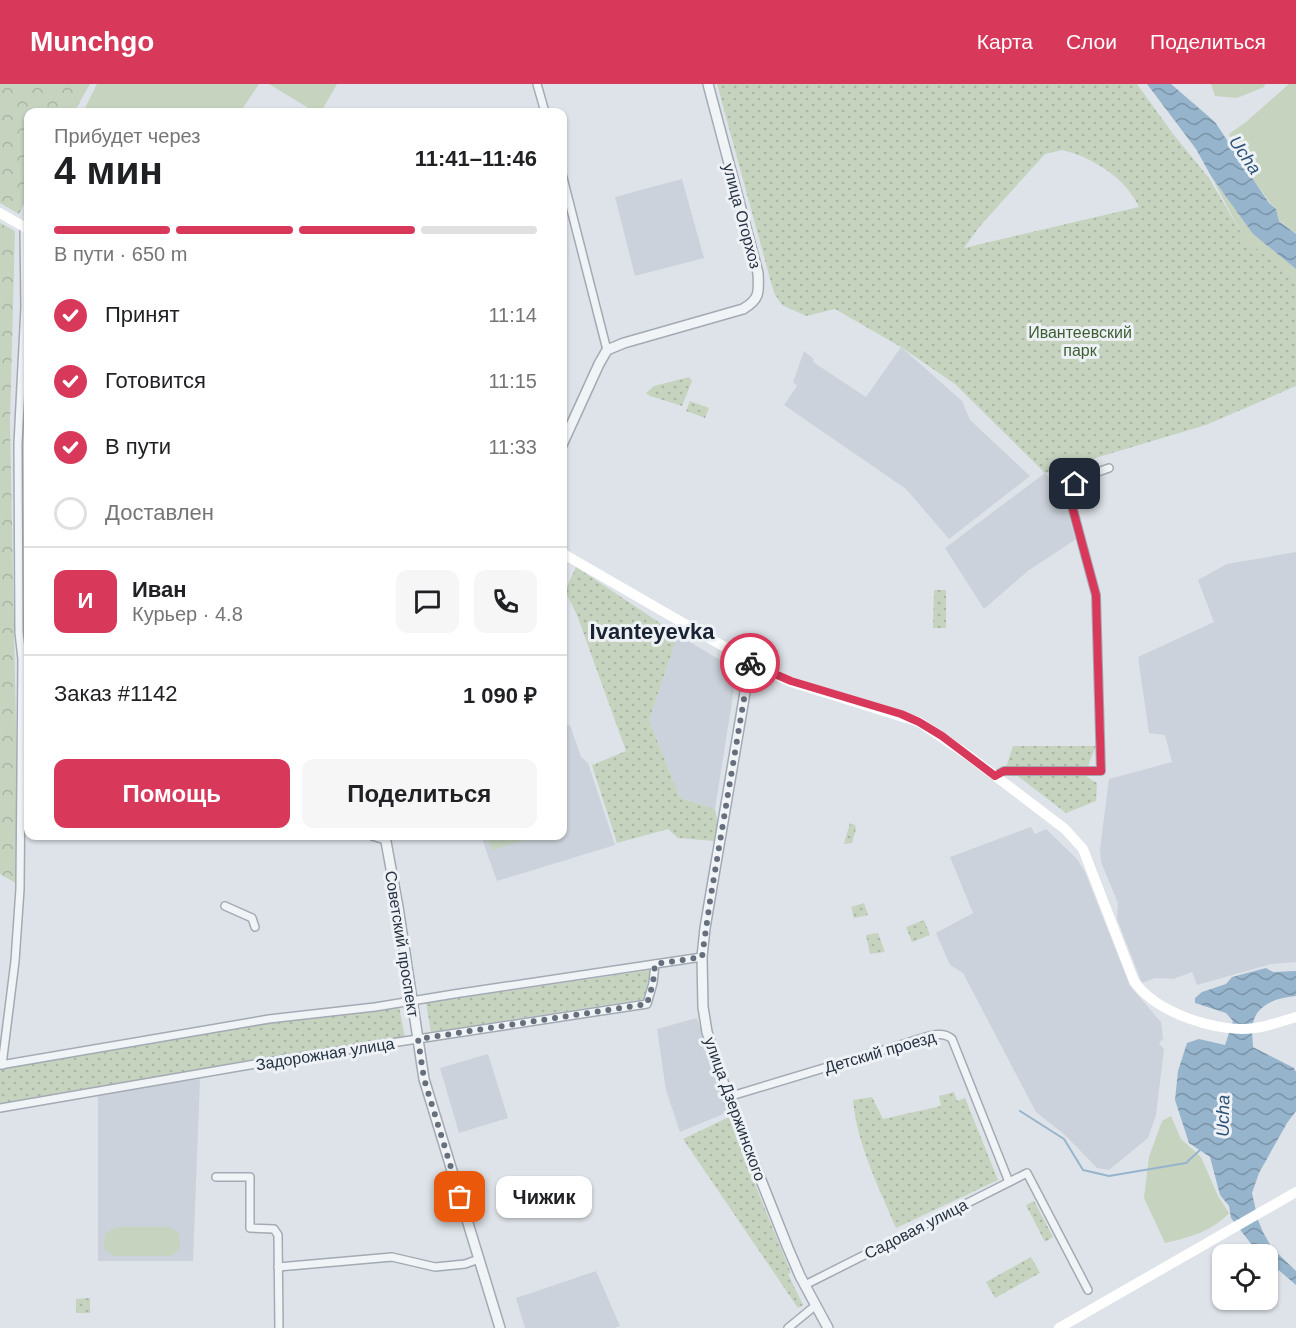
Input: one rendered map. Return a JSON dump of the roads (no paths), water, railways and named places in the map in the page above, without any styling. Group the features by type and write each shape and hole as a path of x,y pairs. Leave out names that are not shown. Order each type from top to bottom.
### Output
{"main road":[{"path":"0,213 24,227"},
{"path":"567,556 750,663 791,681 901,714 919,722 942,736 1065,829 1083,849 1134,981 1142,993 1175,1013 1222,1027 1254,1028 1296,1017"},
{"path":"1059,1328 1296,1192"}],"street":[{"path":"537,84 544,108"},
{"name":"улица Огорхоз","path":"607,350 743,309 758,297 758,273 708,84"},
{"path":"567,194 607,350 567,434"},
{"path":"24,327 18,444 19,632 24,652"},
{"path":"995,776 1004,771 1101,771 1096,595 1069,495 1080,479 1109,468"},
{"name":"улица Дзержинского","path":"750,663 711,890 702,957 703,1017 728,1097 805,1286 828,1328"},
{"path":"24,736 20,889 15,961 1,1065 269,1019 375,1007 702,957"},
{"name":"Советский проспект","path":"385,840 424,1079 500,1328"},
{"path":"225,906 252,918 255,927"},
{"name":"Задорожная улица","path":"0,1108 647,1004 655,964"},
{"name":"Детский проезд","path":"728,1097 910,1042 947,1034 952,1039 1009,1182"},
{"name":"Садовая улица","path":"805,1286 1027,1173 1089,1290"},
{"path":"216,1177 250,1177 250,1228 274,1229 278,1235 279,1328"},
{"path":"278,1267 392,1257 435,1267 465,1264 479,1259"},
{"path":"788,1328 816,1305"}],"water":[{"path":"1147,84 1171,84 1215,122 1269,203 1276,209 1279,221 1296,234 1296,269 1253,234 1211,176 1196,149"},
{"name":"Ucha","path":"1266,968 1273,972 1296,971 1296,996 1276,1000 1264,1006 1255,1016 1252,1026 1253,1047 1294,1068 1296,1072 1296,1111 1259,1173 1252,1193 1258,1220 1270,1244 1251,1244 1231,1218 1229,1206 1220,1195 1210,1157 1189,1143 1175,1100 1178,1071 1187,1043 1199,1039 1225,1045 1233,1021 1226,1013 1195,1003 1195,998 1202,992 1226,984 1232,977"},
{"path":"1278,1254 1296,1271 1296,1285 1278,1270"}],"waterway":[{"path":"1020,1111 1064,1139 1083,1170 1109,1176 1186,1163 1200,1150"}],"place":[{"name":"Чижик","path":"460,1197"}],"district":[{"name":"Ivanteyevka","path":"652,631"}],"park label":[{"name":"Ивантеевский парк","path":"1080,341"}]}
